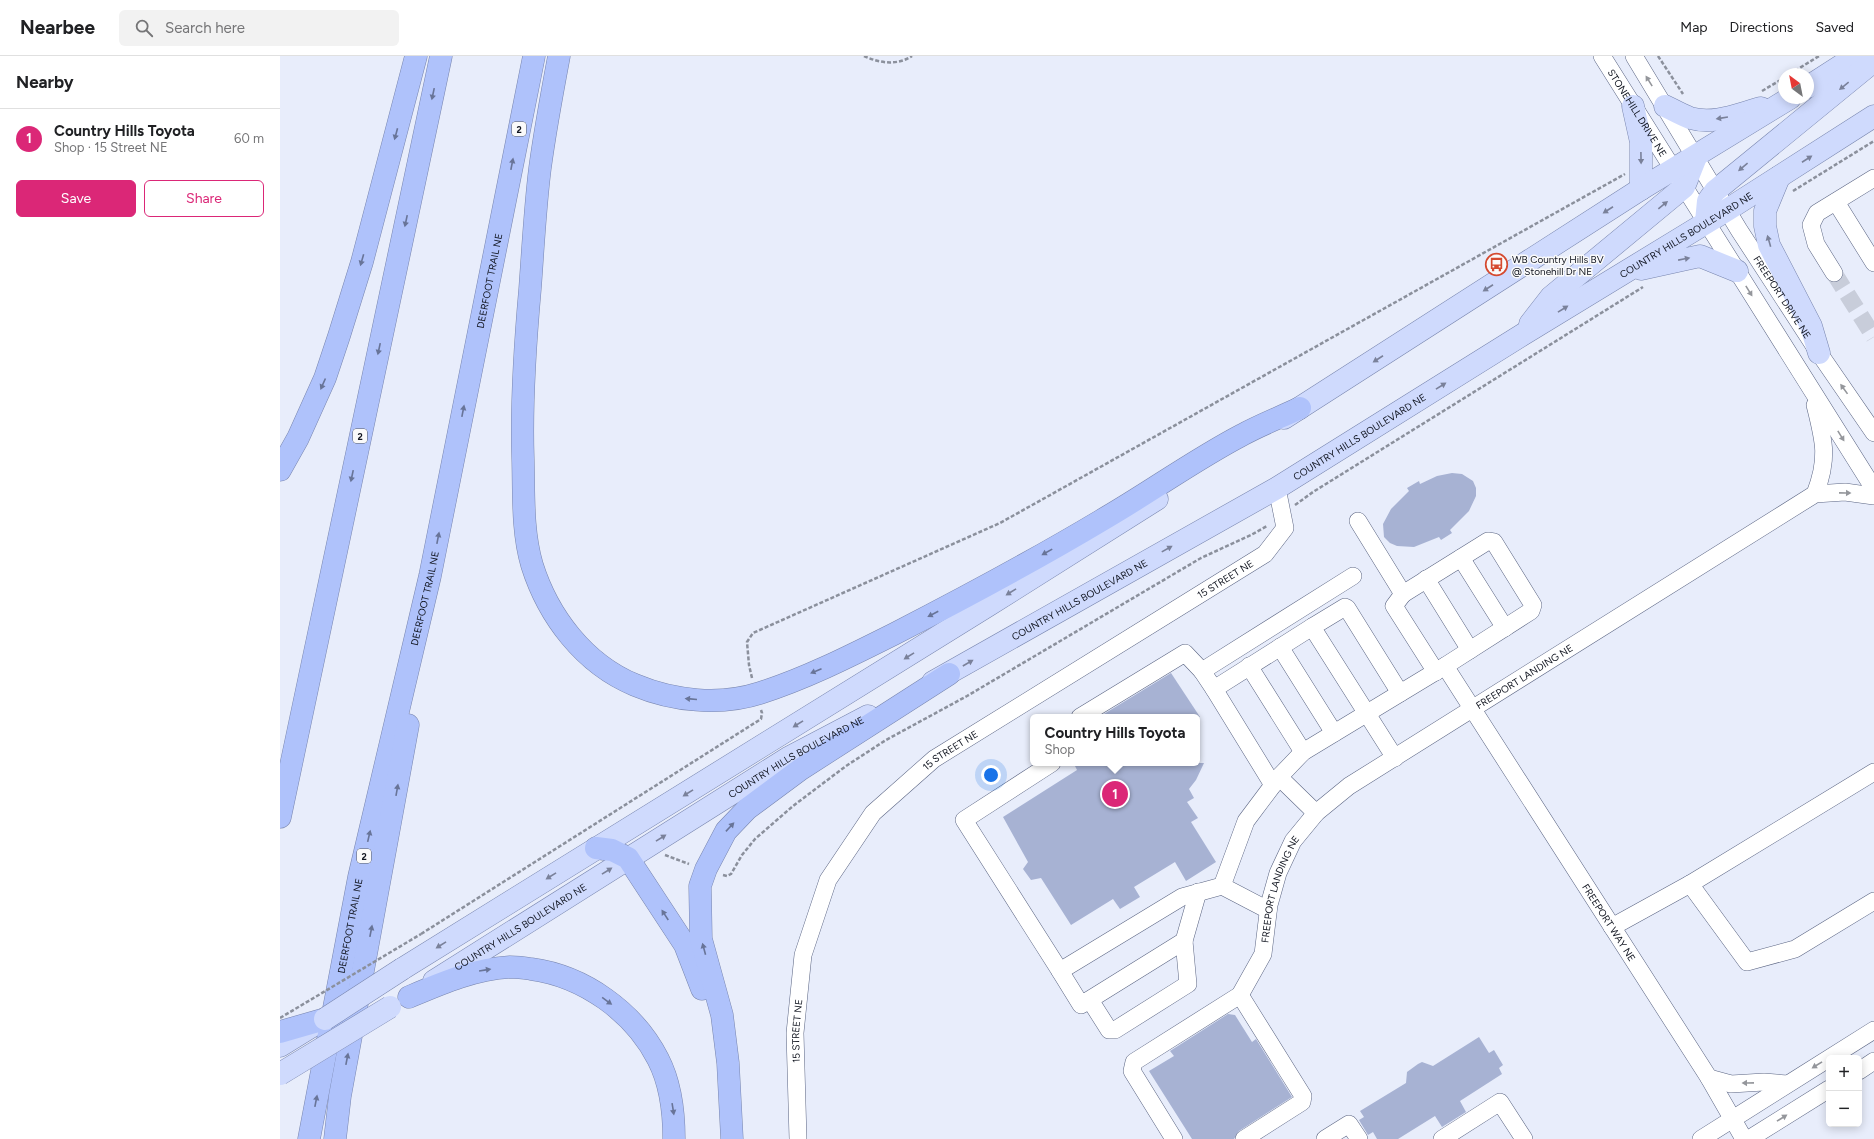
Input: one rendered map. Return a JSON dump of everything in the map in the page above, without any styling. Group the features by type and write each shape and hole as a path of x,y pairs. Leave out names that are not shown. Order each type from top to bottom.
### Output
{"highway":[{"path":"280,470 298,438 325,378 362,262 416,56"},
{"name":"2","path":"280,817 441,56"},
{"name":"DEERFOOT TRAIL NE","path":"309,1139 359,877 430,576 534,56"},
{"path":"559,56 540,170 524,361 522,439 524,516 527,544 533,568 548,603 561,626 581,649 601,666 626,681 655,693 690,699 714,700 755,695 830,666 988,585 1103,520 1241,435 1300,408"},
{"path":"335,1139 340,1096 405,746 430,576"},
{"path":"732,1139 728,1063 722,1014 701,939 700,886 706,869 726,831 747,809 801,769 949,674"},
{"path":"596,848 612,850 628,858 685,945 703,993 714,1045 719,1139"},
{"path":"400,1002 454,978 483,970 512,967 542,971 567,978 587,987 629,1018 646,1040 658,1060 666,1079 674,1110 674,1139"},
{"path":"280,1032 325,1019"}],"main road":[{"path":"1814,83 1856,56"},
{"path":"1706,222 1708,201 1714,191 1874,61"},
{"path":"1665,106 1690,118 1703,120 1724,118 1778,102"},
{"path":"1522,335 1551,297 1678,179 1696,157 1780,104"},
{"path":"1633,106 1641,142 1635,180"},
{"name":"COUNTRY HILLS BOULEVARD NE","path":"280,1074 400,1002 788,758 949,674 1120,575 1277,488 1706,222 1727,210 1784,185 1874,116"},
{"path":"280,1046 596,848 976,614 1300,408 1635,180 1678,179"},
{"path":"1784,185 1765,211 1765,226 1769,245 1811,326 1819,354"},
{"path":"1619,275 1667,262 1700,256 1737,271"}],"street":[{"name":"STONEHILL DRIVE NE","path":"1602,56 1678,179"},
{"path":"1634,56 1696,157"},
{"name":"FREEPORT DRIVE NE","path":"1696,157 1714,191 1819,354 1870,420 1874,433"},
{"path":"1834,273 1816,244 1811,225 1817,213 1874,178"},
{"path":"1678,179 1874,489"},
{"path":"1836,202 1874,263"},
{"path":"1812,391 1825,452 1822,476 1815,494"},
{"name":"15 STREET NE","path":"798,1139 795,1033 803,955 828,880 873,813 934,759 1265,554 1285,528 1277,488"},
{"name":"FREEPORT LANDING NE","path":"1240,995 1263,954 1268,910 1281,866 1294,841 1316,813 1349,786 1815,494 1845,492 1874,496"},
{"path":"1222,886 1246,821 1276,781 1303,752 1440,669 1531,611 1533,605 1494,542 1488,541 1403,594 1358,521"},
{"path":"1461,558 1505,628"},
{"path":"1202,671 1353,576"},
{"path":"1426,579 1470,650"},
{"name":"FREEPORT WAY NE","path":"1403,594 1394,606 1440,669 1473,708 1709,1078 1744,1139"},
{"path":"1214,689 1345,607 1348,608 1400,693"},
{"path":"1312,627 1395,758"},
{"path":"1280,647 1334,733"},
{"path":"1085,714 1185,652 1202,671 1276,781 1316,813"},
{"path":"1249,666 1303,752"},
{"path":"1047,766 964,820 1081,1006 1184,941"},
{"path":"1612,927 1690,884 1872,777"},
{"path":"1690,884 1747,962 1795,949 1874,901"},
{"path":"1060,971 1182,897 1198,892 1222,886 1268,910"},
{"path":"1090,1000 1109,1030 1115,1030 1188,984 1184,941 1198,892"},
{"path":"1174,1139 1132,1071 1134,1062 1240,995 1303,1096 1302,1102 1244,1139"},
{"path":"1701,1139 1874,1030"},
{"path":"1862,1069 1874,1061"},
{"path":"1709,1078 1731,1084 1764,1082 1787,1084"},
{"path":"1749,1139 1826,1091"},
{"path":"1442,1139 1500,1102 1524,1139"},
{"path":"1325,1139 1349,1124 1359,1139"}],"path":[{"path":"864,56 872,60 896,62 912,56"},
{"path":"1658,56 1685,99"},
{"path":"1800,68 1819,56"},
{"path":"1784,185 1874,141"},
{"path":"280,1018 421,934 761,719 762,714 755,695 749,664 747,642 753,633 1000,523 1635,180"},
{"path":"719,874 727,876 731,874 742,855 755,838 793,806 846,766 886,740 967,696 1201,558 1251,535 1282,515 1313,492 1646,286"},
{"path":"661,854 692,864"}],"building":[{"path":"1452,473 1462,474 1473,481 1476,488 1476,496 1469,511 1450,530 1452,533 1441,540 1439,537 1414,547 1397,546 1390,543 1384,537 1383,524 1391,509 1409,491 1407,488 1419,481 1420,484 1437,476"},
{"path":"1171,673 1198,714 1104,714"},
{"path":"1200,763 1204,763 1196,780 1189,789 1194,798 1187,802 1198,818 1191,822 1216,862 1186,881 1175,862 1134,887 1140,897 1120,909 1113,899 1071,925 1041,878 1031,880 1023,869 1028,862 1003,817 1077,770 1075,766 1200,766"},
{"path":"1228,1014 1235,1015 1252,1042 1256,1039 1292,1097 1239,1131 1234,1139 1192,1139 1149,1071 1174,1056 1170,1051"},
{"path":"1479,1037 1489,1053 1494,1050 1503,1065 1499,1068 1502,1074 1460,1101 1466,1112 1442,1127 1435,1116 1398,1139 1377,1139 1373,1132 1368,1135 1359,1120 1364,1117 1360,1111 1406,1083 1407,1072 1418,1064 1422,1062 1433,1066"}],"tunnel":[{"path":"1834,273 1874,337"}],"place":[{"name":"WB Country Hills BV @ Stonehill Dr NE","path":"1497,265"},
{"name":"Country Hills Toyota","path":"1115,794"}]}
